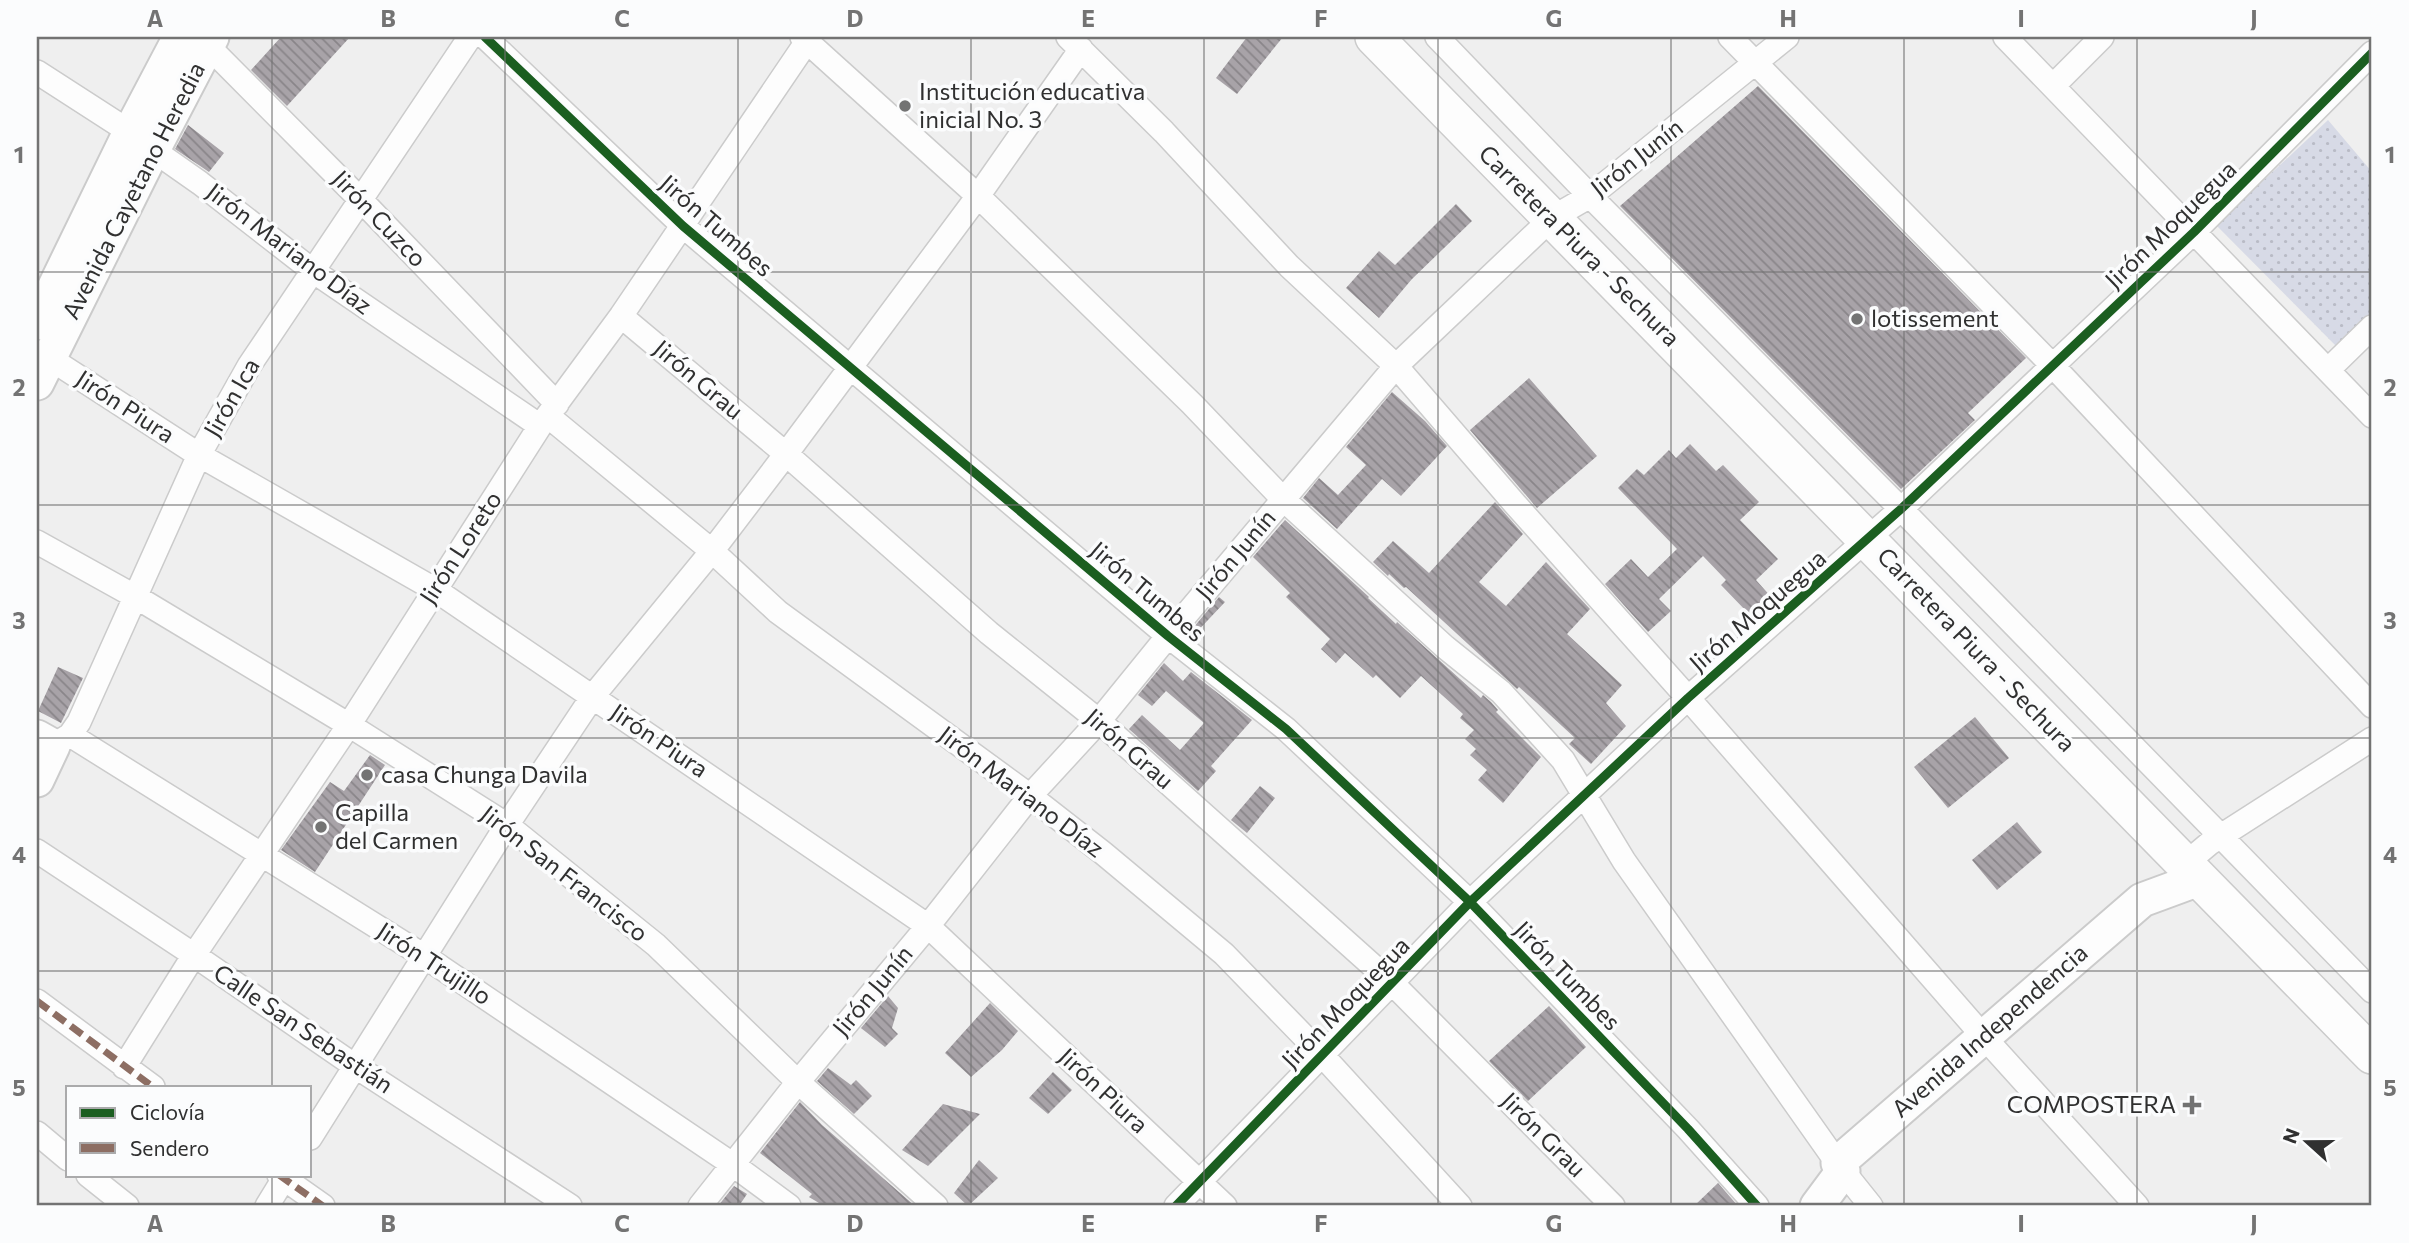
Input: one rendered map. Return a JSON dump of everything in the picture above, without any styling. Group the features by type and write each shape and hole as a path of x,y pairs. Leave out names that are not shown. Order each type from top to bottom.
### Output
{"main road":[{"name":"Carretera Piura - Sechura","path":"1374,37 2372,1055"},
{"name":"Avenida Cayetano Heredia","path":"37,323 200,39"},
{"name":"Avenida Cayetano Heredia","path":"41,363 141,141"},
{"name":"Jirón Ica","path":"37,780 53,739"},
{"name":"Avenida Independencia","path":"1816,1206 1840,1167 1983,1036 2184,863"}],"street":[{"name":"Jirón Ica","path":"53,739 79,722 199,455 248,366 470,37"},
{"name":"Jirón Tumbes","path":"485,37 683,226 1168,636 1286,729 1469,902 1688,1129 1757,1206"},
{"path":"1437,37 2372,991"},
{"path":"1730,37 2052,365 2372,706"},
{"name":"Jirón Junín","path":"700,1206 1030,796 1099,721 1396,366 1552,218 1590,196 1787,37"},
{"path":"2005,37 2372,416"},
{"path":"2053,86 2102,37"},
{"name":"Jirón Loreto","path":"124,1067 194,955 349,725 548,415 683,226 807,38"},
{"path":"807,38 978,197 1192,404 1283,499 1445,647 1501,692 1563,760 1624,860 1840,1167 1871,1206"},
{"name":"Jirón Cuzco","path":"200,39 361,200 548,415"},
{"path":"312,1135 507,825 593,696 712,551 978,197 1075,43 1164,132 1289,266 1396,366 1983,1036 2137,1206"},
{"name":"Jirón Moquegua","path":"1176,1206 1469,902 1688,698 1901,509 2194,232 2372,53"},
{"name":"Jirón Mariano Díaz","path":"37,72 200,183 313,271 548,415 712,551 778,612 1030,796 1103,853 1224,954 1322,1055 1460,1206"},
{"name":"Jirón Grau","path":"621,316 786,454 989,633 1099,721 1392,983 1614,1206"},
{"path":"2329,369 2372,327"},
{"name":"Jirón Piura","path":"41,363 434,589 928,926 1225,1206"},
{"name":"Jirón San Francisco","path":"37,541 349,725 507,825 656,945 798,1082 936,1206"},
{"name":"Jirón Trujillo","path":"53,739 262,853 424,956 732,1164 789,1206"},
{"path":"2184,863 2221,836 2372,739"},
{"name":"Calle San Sebastián","path":"37,851 355,1066 570,1206"},
{"path":"37,1001 152,1086"},
{"path":"37,1133 66,1157"},
{"path":"89,1176 127,1206"},
{"path":"267,1206 283,1176 323,1206"}],"shaded area":[{"path":"2328,120 2372,172 2372,316 2339,349 2216,225"}],"building":[{"path":"281,37 350,37 287,106 251,70"},
{"path":"1247,37 1283,37 1237,94 1216,78"},
{"name":"lotissement","path":"1758,86 2026,358 1968,413 1975,420 1901,489 1620,206"},
{"path":"188,125 224,153 209,172 175,149"},
{"path":"1456,204 1472,221 1412,279 1379,318 1346,288 1379,251 1395,265"},
{"path":"1529,378 1597,456 1537,508 1470,430"},
{"path":"1392,392 1425,421 1447,446 1401,496 1382,479 1337,529 1303,498 1319,478 1338,495 1366,465 1346,447"},
{"path":"1690,444 1716,471 1723,465 1759,502 1740,520 1778,559 1756,580 1772,598 1752,617 1721,585 1726,580 1703,556 1659,599 1671,611 1648,632 1605,584 1631,559 1648,577 1677,549 1618,488 1637,469 1644,475 1669,450 1676,458"},
{"path":"1495,502 1523,534 1479,582 1506,606 1546,562 1590,609 1567,634 1622,685 1606,703 1626,726 1591,764 1569,744 1575,738 1519,687 1517,689 1406,587 1389,574 1388,576 1373,562 1393,541 1429,573"},
{"path":"1285,520 1396,624 1397,622 1481,698 1483,695 1491,702 1498,710 1496,712 1541,757 1503,803 1478,780 1487,770 1470,755 1476,749 1465,739 1474,730 1460,718 1463,714 1421,676 1400,698 1376,675 1373,678 1345,653 1336,663 1321,649 1330,639 1286,597 1290,593 1253,557"},
{"path":"1219,597 1225,602 1192,637 1188,634"},
{"path":"1164,663 1183,681 1191,672 1252,720 1211,766 1216,771 1198,791 1129,729 1142,715 1180,750 1204,723 1166,691 1152,706 1138,695"},
{"path":"58,667 83,678 61,723 38,711"},
{"path":"1975,717 2009,758 1948,808 1914,767"},
{"name":"Capilla del Carmen","path":"370,755 385,765 315,872 281,850 330,782 344,791"},
{"path":"1260,786 1275,798 1247,833 1231,820"},
{"path":"2017,822 2042,852 1997,890 1972,860"},
{"path":"888,996 898,1008 892,1028 898,1034 885,1047 861,1028"},
{"path":"990,1003 1018,1031 1002,1050 971,1077 945,1053"},
{"path":"1549,1006 1586,1047 1528,1101 1489,1061"},
{"path":"828,1068 851,1085 856,1080 872,1096 854,1114 817,1081"},
{"path":"1053,1072 1072,1090 1048,1114 1029,1098"},
{"path":"800,1102 822,1125 915,1206 824,1206 809,1197 812,1194 760,1153"},
{"path":"943,1104 980,1114 928,1166 902,1150"},
{"path":"979,1160 998,1178 968,1206 954,1193"},
{"path":"1718,1183 1738,1206 1694,1206"},
{"path":"734,1186 747,1194 739,1206 718,1206"}],"marked path":[{"path":"37,1001 152,1086"},
{"path":"280,1176 323,1206"}],"cycle path":[{"path":"485,37 683,226 1168,636 1286,729 1470,902 1688,1129 1757,1206"},
{"path":"1176,1206 1470,902 1688,698 1901,509 2194,232 2372,53"}],"place":[{"name":"Institución educativa inicial No. 3","path":"905,106"},
{"name":"lotissement","path":"1857,319"},
{"name":"casa Chunga Davila","path":"367,775"},
{"name":"Capilla del Carmen","path":"321,827"},
{"name":"COMPOSTERA","path":"2192,1105"}]}
